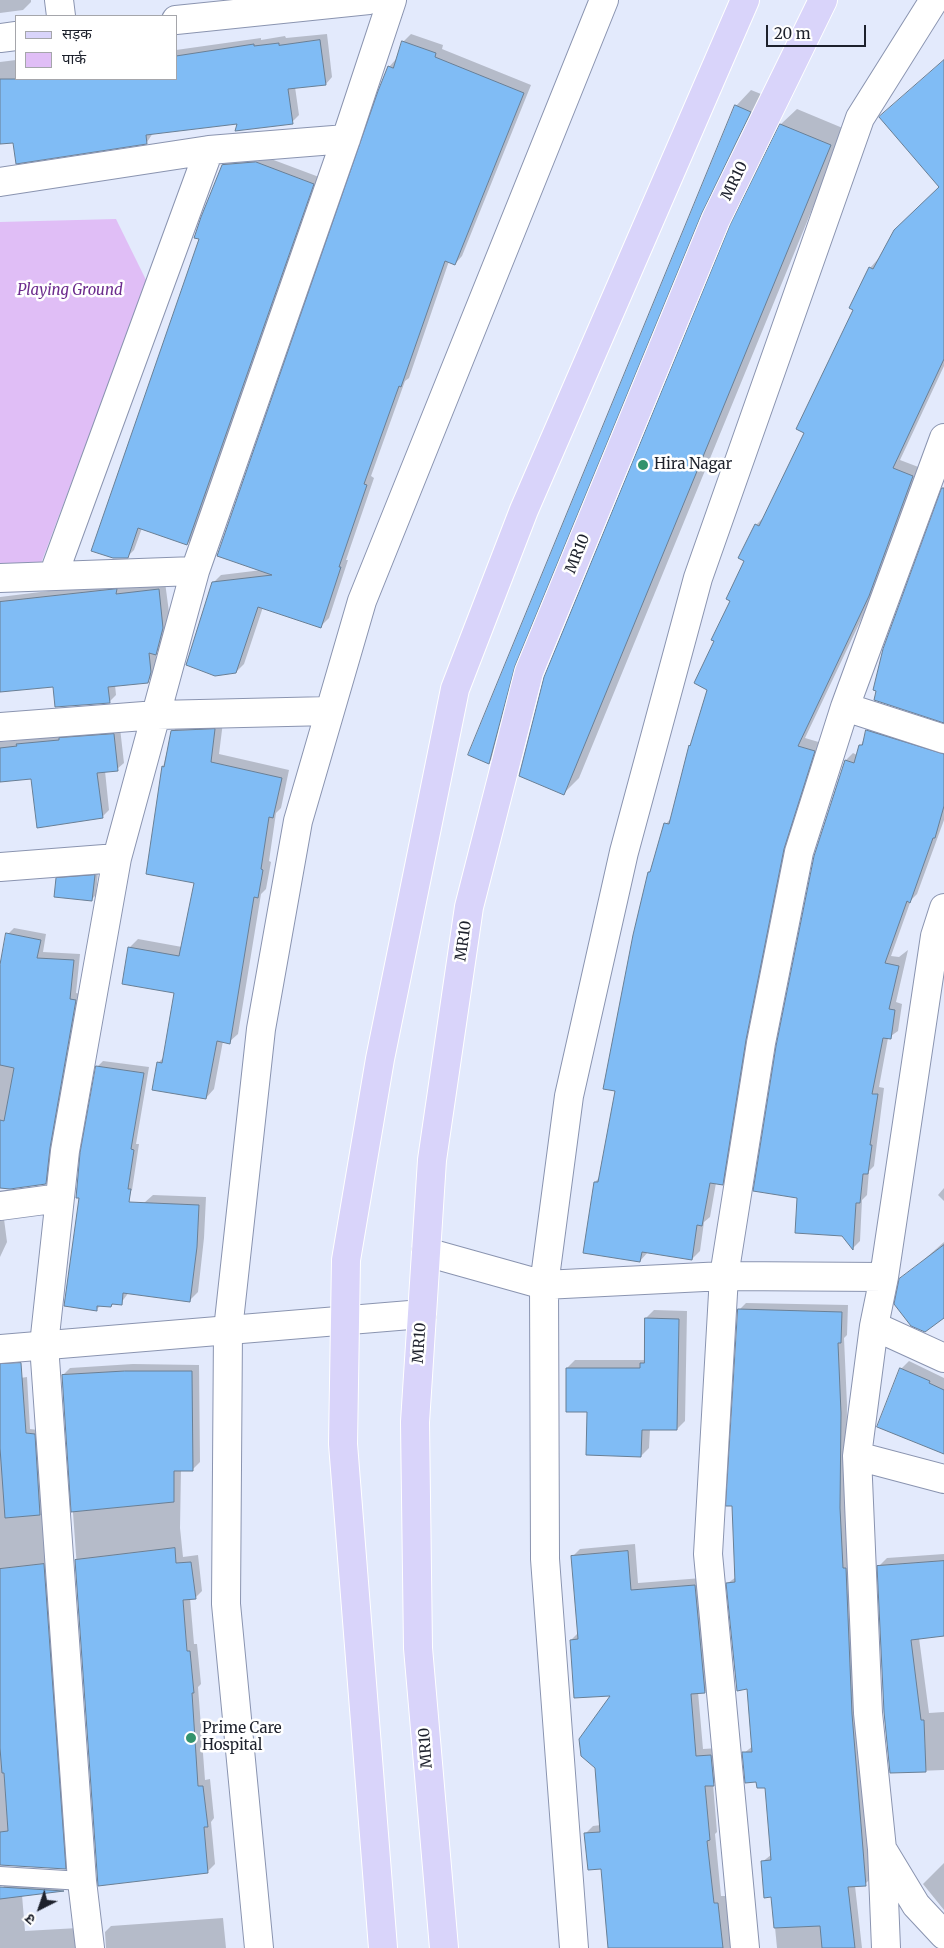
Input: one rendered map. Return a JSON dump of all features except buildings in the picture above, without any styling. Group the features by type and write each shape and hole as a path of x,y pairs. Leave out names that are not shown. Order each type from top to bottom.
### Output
{"main road":[{"path":"383,1948 343,1444 343,1322 346,1260 380,1059 456,689 524,510 746,0"},
{"name":"MR10","path":"444,1948 418,1648 415,1422 432,1160 468,907 529,672 716,219 823,0"}],"street":[{"path":"59,0 60,15"},
{"path":"178,19 215,8 369,0"},
{"path":"90,1948 82,1881 44,1345 65,1151 117,858 195,571 346,139 392,0"},
{"path":"259,1948 226,1604 228,1330 261,1029 298,821 362,601 604,0"},
{"path":"574,1948 545,1559 544,1285 569,1096 624,852 698,578 860,118 934,0"},
{"path":"0,38 15,36"},
{"path":"0,182 209,150 346,139"},
{"path":"53,576 209,150"},
{"path":"745,1948 708,1554 724,1276 761,1042 799,852 845,707 943,442"},
{"path":"0,578 195,571"},
{"path":"845,707 944,739"},
{"path":"0,727 157,715 330,711"},
{"path":"0,867 117,858"},
{"path":"886,1948 882,1849 868,1713 857,1456 874,1326 884,1277 944,908"},
{"path":"0,1206 60,1198"},
{"path":"426,1252 544,1285 724,1276 884,1277"},
{"path":"0,1349 422,1314"},
{"path":"874,1326 938,1348"},
{"path":"857,1456 944,1479"},
{"path":"882,1849 916,1905 944,1935"}],"lane":[{"path":"0,1876 82,1881"}],"green space":[{"name":"Playing Ground","path":"116,219 147,282 40,566 0,567 0,222"}],"place":[{"name":"Hira Nagar","path":"643,465"},
{"name":"Prime Care Hospital","path":"191,1738"}]}
